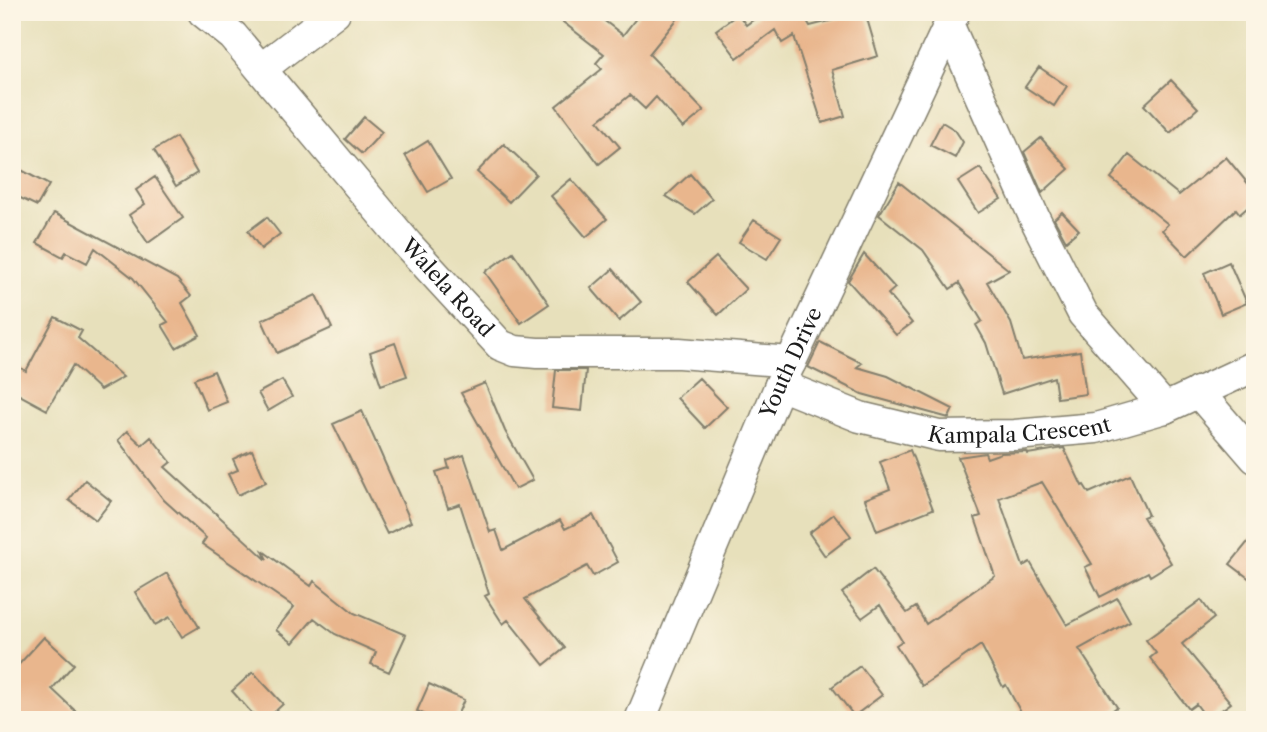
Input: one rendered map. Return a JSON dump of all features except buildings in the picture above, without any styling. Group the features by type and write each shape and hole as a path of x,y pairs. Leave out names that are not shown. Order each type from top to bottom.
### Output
{"street":[{"name":"Walela Road","path":"203,12 233,36 408,245 500,345 515,351 537,353 679,353 785,373"},
{"path":"261,69 335,12"},
{"path":"952,19 1035,219 1083,314 1165,408"},
{"name":"Youth Drive","path":"640,720 785,373 952,19"},
{"name":"Kampala Crescent","path":"785,373 860,418 939,436 1015,435 1096,428 1165,408 1255,366"},
{"path":"1198,392 1255,458"}]}
